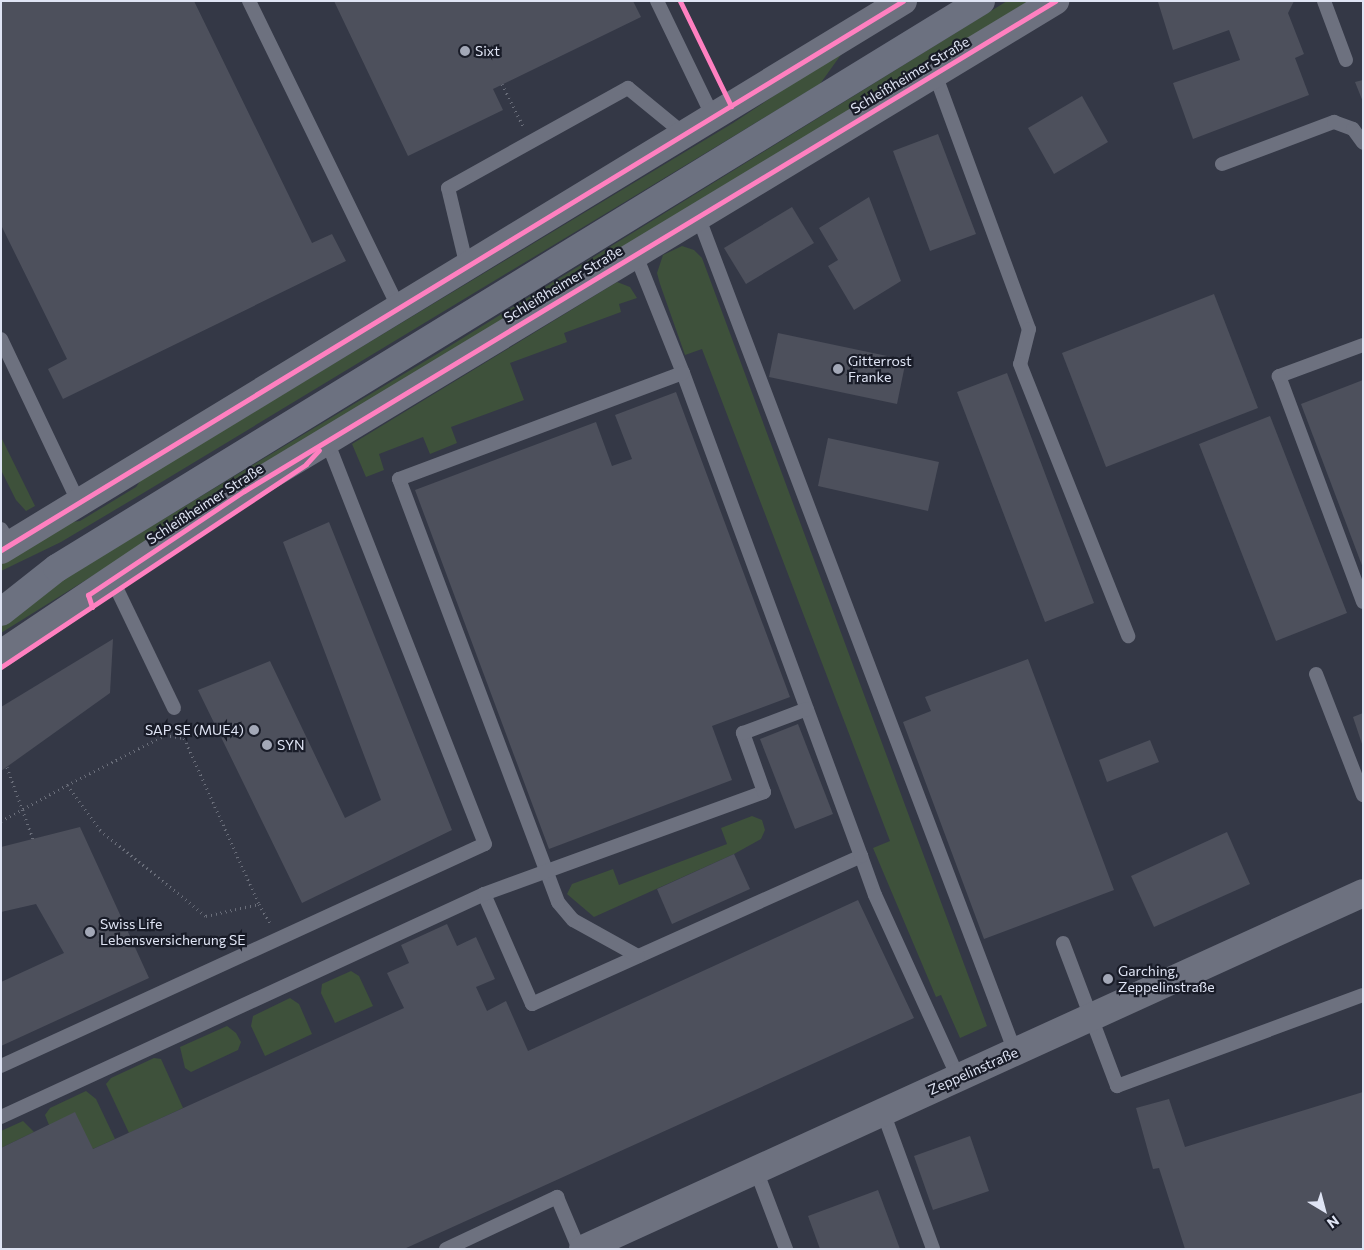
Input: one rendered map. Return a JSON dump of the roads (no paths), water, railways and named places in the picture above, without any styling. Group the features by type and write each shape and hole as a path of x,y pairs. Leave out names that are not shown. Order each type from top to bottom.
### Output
{"main road":[{"name":"Schleißheimer Straße","path":"1,612 57,568 982,1"},
{"name":"Schleißheimer Straße","path":"1,589 57,568"}],"street":[{"path":"4,541 80,504 903,1"},
{"name":"Schleißheimer Straße","path":"1,654 112,578 327,441 635,253 1055,1"},
{"name":"Zeppelinstraße","path":"583,1249 1363,893"}],"lane":[{"path":"249,1 398,309"},
{"path":"657,1 713,117"},
{"path":"1324,1 1346,60"},
{"path":"935,74 1028,329 1020,364 1128,636"},
{"path":"467,267 448,188 530,140 628,88 684,134"},
{"path":"1222,164 1334,122 1354,129 1363,143"},
{"path":"698,216 1015,1052"},
{"path":"635,253 683,373 875,895 958,1077"},
{"path":"1,339 80,504"},
{"path":"1363,345 1279,376 1363,602"},
{"path":"638,956 573,920 558,902 399,479 683,373"},
{"path":"1,1066 279,941 485,844 327,441"},
{"path":"112,578 174,708"},
{"path":"1316,674 1363,795"},
{"path":"1,1117 484,894 547,873 764,792 743,732 807,709"},
{"path":"484,894 532,1004 861,856"},
{"path":"1063,943 1117,1086 1363,994"},
{"path":"883,1112 933,1249"},
{"path":"756,1170 786,1249"},
{"path":"446,1249 557,1198 579,1249"}],"place":[{"name":"Sixt","path":"465,51"},
{"name":"Gitterrost Franke","path":"838,369"},
{"name":"SAP SE (MUE4)","path":"254,730"},
{"name":"SYN","path":"267,745"},
{"name":"Swiss Life Lebensversicherung SE","path":"90,932"},
{"name":"Garching, Zeppelinstraße","path":"1108,979"}]}
